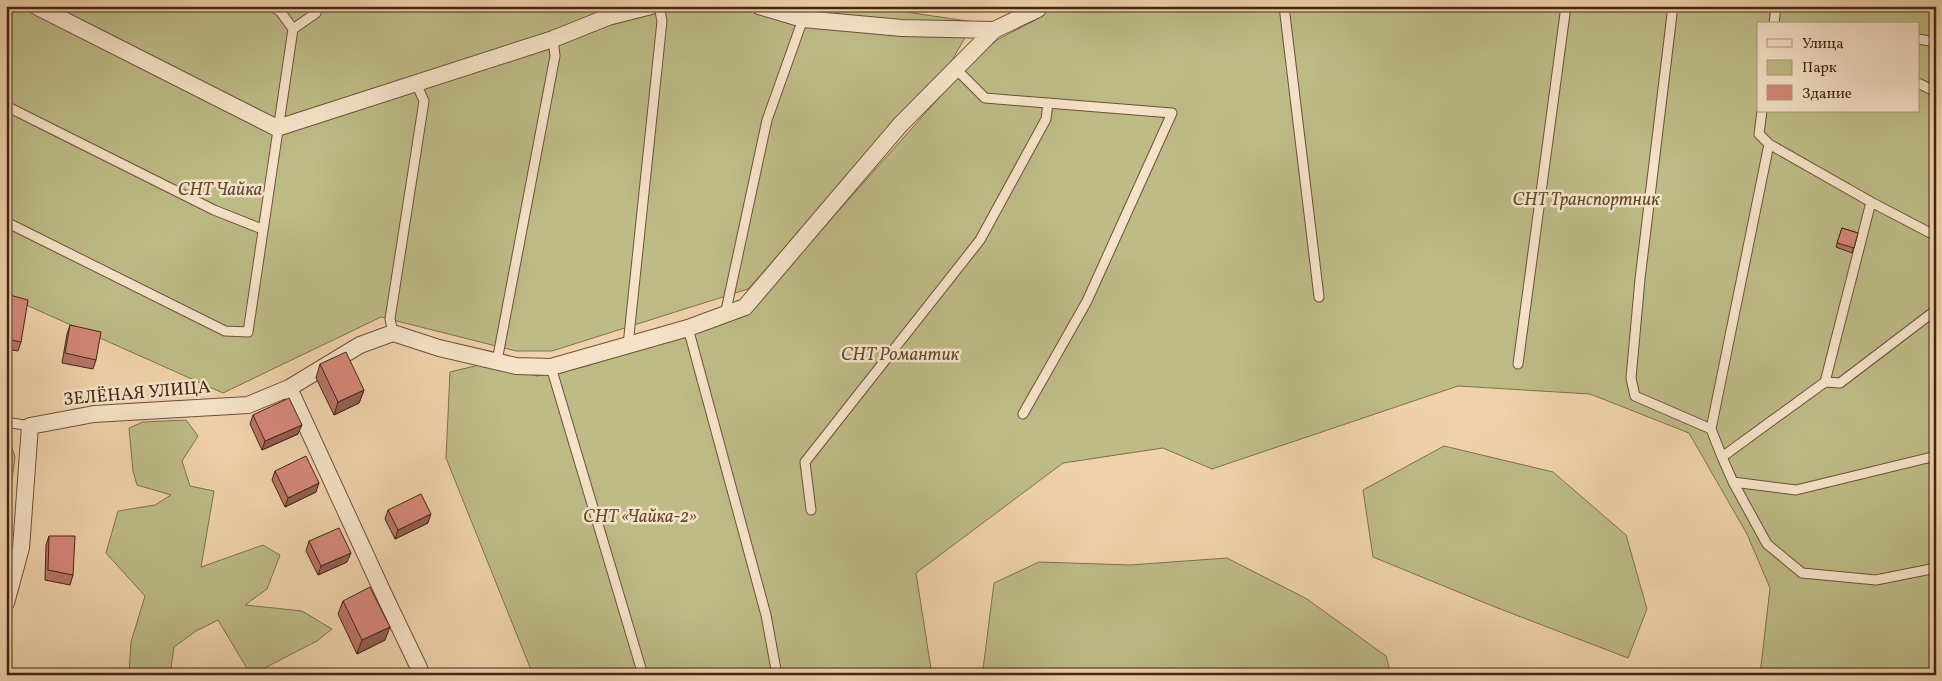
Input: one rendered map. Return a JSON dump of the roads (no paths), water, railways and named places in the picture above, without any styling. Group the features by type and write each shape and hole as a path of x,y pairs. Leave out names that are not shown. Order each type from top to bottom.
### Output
{"street":[{"path":"36,6 277,128 553,38 608,17 651,6"},
{"path":"759,6 803,19 902,28 994,30"},
{"path":"393,333 439,348 516,366 551,367 688,328 745,308 900,125 994,30 1038,9 1038,6"},
{"name":"ЗЕЛЁНАЯ УЛИЦА","path":"30,426 94,414 248,405 290,388 360,345 393,333"},
{"path":"290,388 421,675"},
{"path":"6,603 21,548 30,426"}],"lane":[{"path":"6,222 225,332 248,332 293,29 280,11 271,6"},
{"path":"293,29 316,13 317,6"},
{"path":"628,345 662,21 659,6"},
{"path":"1284,6 1319,297"},
{"path":"1518,364 1566,6"},
{"path":"1673,6 1640,278 1631,378 1635,396 1711,429"},
{"path":"1774,22 1776,6"},
{"path":"725,314 768,120 803,19"},
{"path":"497,361 555,56 553,38"},
{"path":"1920,39 1936,42"},
{"path":"956,69 985,98 1172,113 1087,301 1023,414"},
{"path":"393,333 390,319 424,101 416,83"},
{"path":"1920,84 1936,92"},
{"path":"812,510 805,462 980,240 1046,119 1048,103"},
{"path":"6,106 214,210 262,229"},
{"path":"1762,112 1759,134 1769,144 1871,202 1936,236"},
{"path":"1769,144 1711,429 1722,457 1733,482 1767,544 1802,572 1876,580 1936,568"},
{"path":"1722,457 1825,382 1871,202"},
{"path":"1825,382 1840,383 1936,310"},
{"path":"688,328 766,615 777,675"},
{"path":"551,367 643,675"},
{"path":"6,422 30,426"},
{"path":"1733,482 1796,490 1936,456"}],"park label":[{"name":"СНТ Чайка","path":"220,190"},
{"name":"СНТ Транспортник","path":"1586,200"},
{"name":"СНТ Романтик","path":"900,355"},
{"name":"СНТ «Чайка-2»","path":"640,517"}]}
